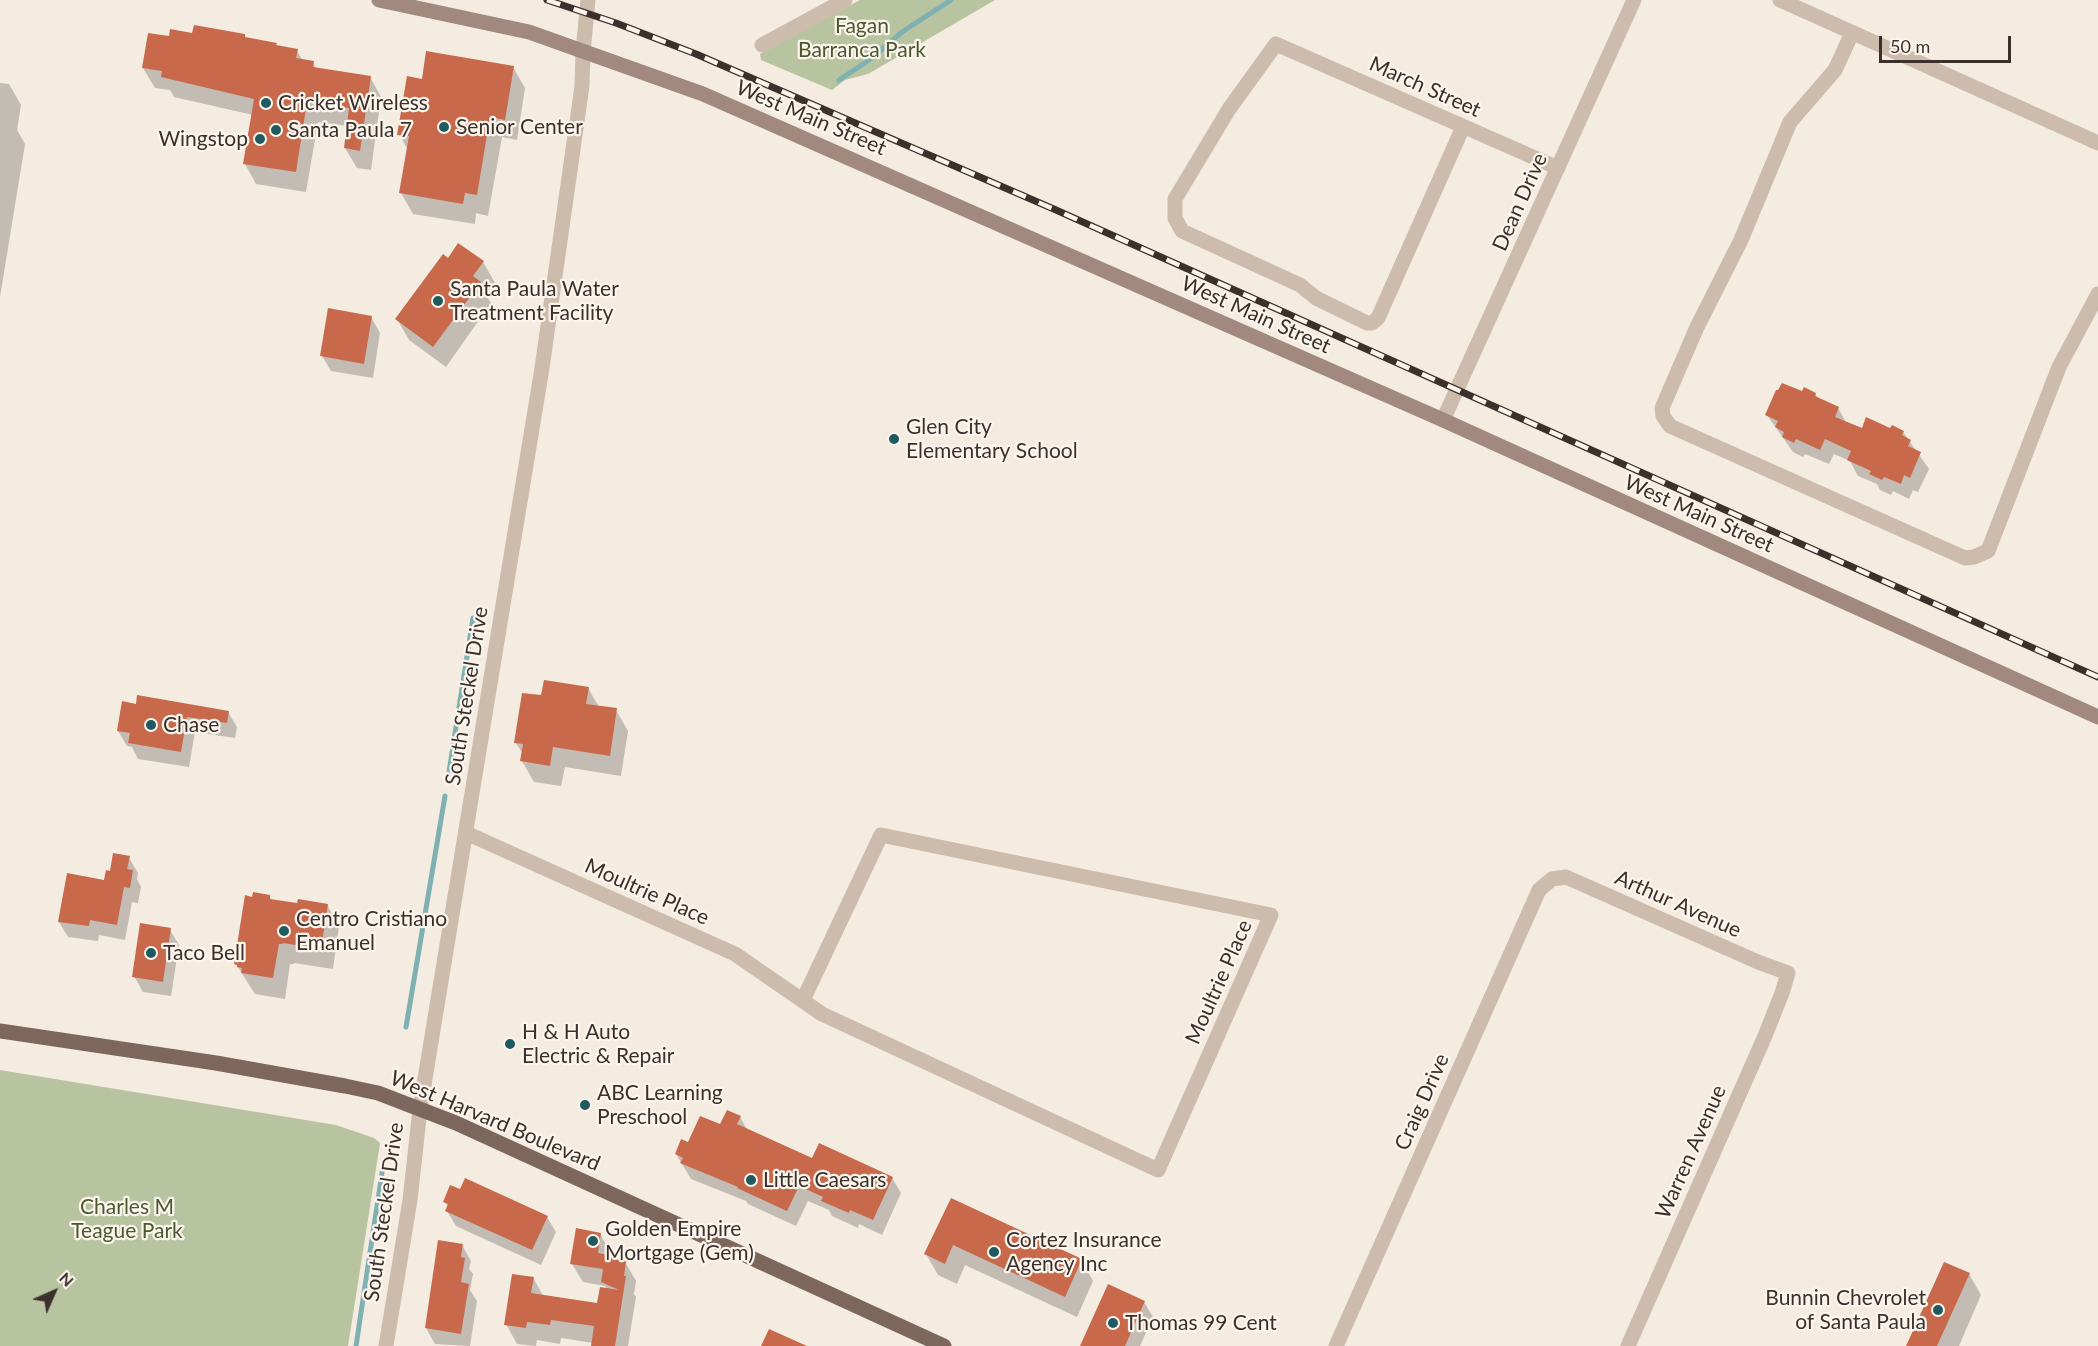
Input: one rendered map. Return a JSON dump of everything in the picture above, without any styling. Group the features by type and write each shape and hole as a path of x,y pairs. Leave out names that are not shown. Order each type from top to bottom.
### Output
{"main road":[{"name":"West Harvard Boulevard","path":"0,1030 216,1063 378,1093 456,1123 944,1346"}],"street":[{"name":"West Main Street","path":"379,0 528,32 703,94 1443,420 2098,717"},
{"name":"South Steckel Drive","path":"386,1346 410,1200 420,1109 544,357 582,86 588,0"},
{"path":"762,45 845,0"},
{"name":"Dean Drive","path":"1443,420 1634,0"},
{"path":"1780,0 2098,143"},
{"path":"1852,33 1835,70 1790,122 1741,240 1697,327 1662,408 1663,416 1670,426 1965,558 1974,558 1988,551 2059,367 2098,294"},
{"name":"March Street","path":"1463,127 1378,318 1372,323 1367,323 1316,298 1300,285 1182,231 1175,218 1175,199 1179,192 1229,109 1276,44 1558,168"},
{"name":"Moultrie Place","path":"466,833 735,954 822,1014 1158,1170 1271,915 881,835 803,1000"},
{"name":"Arthur Avenue","path":"1552,879 1566,877 1758,962 1788,973"},
{"name":"Craig Drive","path":"1336,1346 1539,890 1552,879"},
{"name":"Warren Avenue","path":"1628,1346 1765,1036 1788,973"}],"green space":[{"name":"Fagan Barranca Park","path":"860,0 995,0 868,74 845,80 832,90 761,60 760,54"},
{"name":"Charles M Teague Park","path":"0,1070 336,1125 374,1138 380,1143 348,1346 0,1346"}],"building":[{"name":"Santa Paula 7","path":"194,25 245,34 245,37 298,49 296,58 314,61 313,67 371,76 360,151 344,148 349,108 307,102 296,172 243,164 254,99 161,77 162,71 142,68 148,33 169,36 170,29 192,33"},
{"name":"Senior Center","path":"426,51 514,66 505,120 490,117 477,195 465,193 463,204 399,193 409,136 397,135 407,76 422,79"},
{"name":"Santa Paula Water Treatment Facility","path":"458,243 484,261 473,276 481,282 433,347 395,319 443,254 448,258"},
{"path":"328,308 372,316 364,364 320,356"},
{"path":"1782,383 1802,391 1804,387 1816,393 1815,396 1839,407 1835,417 1862,428 1866,417 1890,428 1892,425 1904,431 1902,435 1911,440 1908,446 1921,452 1910,478 1904,475 1901,484 1884,477 1882,480 1869,474 1871,471 1847,460 1851,451 1825,439 1820,450 1796,439 1794,443 1782,437 1784,432 1775,427 1778,421 1765,415 1776,390"},
{"path":"544,680 589,687 586,704 617,708 610,756 553,747 550,766 520,761 523,744 514,743 522,693 541,695"},
{"name":"Chase","path":"137,695 229,711 227,723 187,717 181,752 128,743 130,733 117,731 122,701 136,704"},
{"path":"113,853 130,856 127,869 133,870 130,888 124,887 117,925 90,920 89,926 58,922 67,873 104,880 106,870 110,871"},
{"name":"Centro Cristiano Emanuel","path":"253,892 270,895 270,899 297,903 298,899 328,904 321,949 279,944 273,978 241,973 242,968 234,964 245,895 252,897"},
{"name":"Taco Bell","path":"140,923 171,928 163,982 132,977"},
{"path":"727,1110 741,1116 737,1124 812,1158 819,1143 893,1177 873,1220 821,1201 823,1197 799,1186 787,1211 738,1187 680,1163 683,1158 675,1154 681,1139 688,1142 700,1116 720,1124"},
{"path":"465,1178 548,1216 532,1250 445,1211 448,1204 443,1202 450,1185 460,1189"},
{"path":"951,1198 1082,1259 1065,1297 953,1245 945,1264 924,1254"},
{"path":"576,1228 601,1233 598,1253 626,1261 624,1276 626,1276 615,1346 591,1346 594,1326 551,1320 550,1325 527,1322 526,1328 504,1325 512,1274 534,1277 531,1293 597,1303 600,1287 619,1290 601,1282 603,1269 570,1264"},
{"path":"438,1240 463,1244 461,1257 465,1258 461,1282 469,1284 461,1334 425,1328"},
{"name":"Bunnin Chevrolet of Santa Paula","path":"1944,1262 1970,1273 1937,1346 1906,1346"},
{"name":"Thomas 99 Cent","path":"1108,1284 1145,1301 1125,1346 1080,1346"},
{"path":"769,1329 807,1346 761,1346"}],"waterway":[{"path":"839,80 872,58 902,32 951,0"},
{"path":"449,772 473,618"},
{"path":"406,1027 445,796"},
{"path":"356,1346 383,1166"}],"railway":[{"path":"547,0 616,23 696,54 1056,210 2098,677"}],"place":[{"name":"Cricket Wireless","path":"266,103"},
{"name":"Senior Center","path":"444,127"},
{"name":"Santa Paula 7","path":"276,130"},
{"name":"Wingstop","path":"260,139"},
{"name":"Santa Paula Water Treatment Facility","path":"438,301"},
{"name":"Glen City Elementary School","path":"894,439"},
{"name":"Chase","path":"151,725"},
{"name":"Centro Cristiano Emanuel","path":"284,931"},
{"name":"Taco Bell","path":"151,953"},
{"name":"H & H Auto Electric & Repair","path":"510,1044"},
{"name":"ABC Learning Preschool","path":"585,1105"},
{"name":"Little Caesars","path":"751,1180"},
{"name":"Golden Empire Mortgage (Gem)","path":"593,1241"},
{"name":"Cortez Insurance Agency Inc","path":"994,1252"},
{"name":"Bunnin Chevrolet of Santa Paula","path":"1938,1310"},
{"name":"Thomas 99 Cent","path":"1113,1323"}]}
